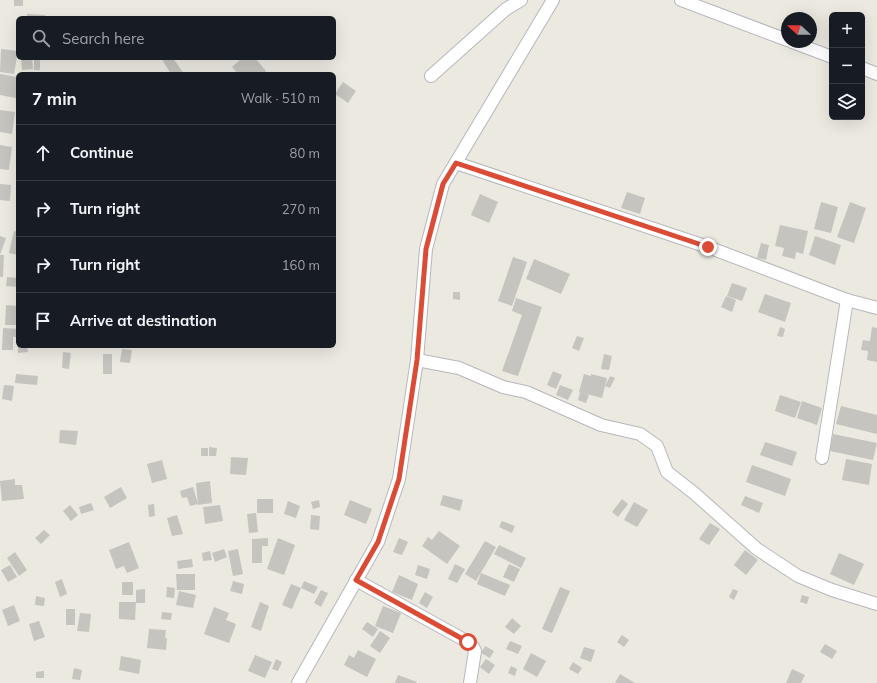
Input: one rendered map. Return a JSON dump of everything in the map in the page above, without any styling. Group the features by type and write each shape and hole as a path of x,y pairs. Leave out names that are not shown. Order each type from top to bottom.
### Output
{"street":[{"path":"431,76 506,8 521,0"},
{"path":"298,683 378,542 399,479 417,360 426,249 443,184 553,0"},
{"path":"681,0 781,38"},
{"path":"808,48 829,56"},
{"path":"865,69 877,74"},
{"path":"456,163 708,247 847,300 877,308"},
{"path":"822,458 847,300"},
{"path":"417,360 459,368 503,387 526,392 601,425 640,434 657,446 667,472 694,493 757,549 798,576 832,590 877,604"},
{"path":"356,580 468,642 475,651 470,683"}],"building":[{"path":"14,0 23,0 23,6 14,6"},
{"path":"27,14 45,15 45,16 27,16"},
{"path":"1,49 16,51 16,60 14,74 0,72"},
{"path":"21,60 32,60 33,69 22,70"},
{"path":"34,60 40,60 40,70 34,70"},
{"path":"162,60 174,60 183,72 170,72"},
{"path":"240,60 257,60 266,71 236,72 232,67"},
{"path":"0,74 16,77 16,98 0,95"},
{"path":"343,82 356,91 348,103 336,95"},
{"path":"0,110 15,112 12,134 0,132"},
{"path":"0,145 12,147 9,170 0,169"},
{"path":"0,184 11,185 10,201 0,200"},
{"path":"627,192 645,198 640,214 621,208"},
{"path":"480,194 498,202 489,223 471,215"},
{"path":"821,202 838,207 831,233 814,229"},
{"path":"850,202 866,208 854,243 837,237"},
{"path":"780,225 808,231 803,254 796,252 795,259 782,256 784,248 775,246"},
{"path":"14,231 16,232 16,255 9,253"},
{"path":"0,236 6,238 0,255"},
{"path":"815,236 841,245 835,265 809,255"},
{"path":"761,243 769,245 766,260 757,258"},
{"path":"0,255 4,255 3,277 0,277"},
{"path":"513,257 527,262 512,306 498,301"},
{"path":"534,259 570,274 561,294 526,279"},
{"path":"7,277 16,278 16,287 6,286"},
{"path":"732,283 747,288 742,301 727,296"},
{"path":"453,292 460,292 460,300 453,299"},
{"path":"765,294 791,303 785,322 758,312"},
{"path":"726,296 736,300 732,312 721,307"},
{"path":"516,298 542,307 518,376 502,371 522,315 512,311"},
{"path":"6,305 16,306 16,325 5,325"},
{"path":"780,327 785,329 783,337 777,336"},
{"path":"872,327 877,328 877,362 867,360 868,351 861,350 863,340 870,341"},
{"path":"3,328 16,329 16,337 13,337 13,350 2,350"},
{"path":"577,336 584,338 579,351 572,348"},
{"path":"18,348 27,348 28,352 18,353"},
{"path":"122,349 132,350 130,363 120,362"},
{"path":"63,352 71,353 69,369 62,368"},
{"path":"103,354 112,354 112,374 103,374"},
{"path":"604,354 612,356 609,370 601,369"},
{"path":"553,371 562,375 556,389 547,385"},
{"path":"16,374 38,376 37,385 15,383"},
{"path":"584,374 607,378 602,398 579,392"},
{"path":"610,376 615,378 610,388 605,386"},
{"path":"4,385 14,386 12,401 2,399"},
{"path":"560,385 573,390 568,400 556,395"},
{"path":"580,392 589,395 586,403 578,400"},
{"path":"780,395 801,402 795,418 775,411"},
{"path":"802,401 822,408 817,425 797,418"},
{"path":"841,406 877,415 877,434 836,424"},
{"path":"60,430 78,431 76,445 59,443"},
{"path":"833,434 877,443 873,460 830,451"},
{"path":"765,442 797,452 792,466 760,455"},
{"path":"209,447 217,448 216,456 209,456"},
{"path":"201,448 208,448 208,456 201,456"},
{"path":"231,457 248,458 246,475 230,474"},
{"path":"846,459 872,464 869,485 842,480"},
{"path":"162,460 167,479 152,483 147,464"},
{"path":"752,465 791,479 785,496 746,482"},
{"path":"15,479 15,485 22,485 24,499 2,501 0,481"},
{"path":"210,481 212,503 198,505 196,483"},
{"path":"121,487 127,498 110,508 104,497"},
{"path":"193,487 198,504 190,506 187,497 182,498 180,491"},
{"path":"443,495 463,500 460,511 440,505"},
{"path":"745,496 763,503 759,513 741,505"},
{"path":"257,499 273,499 273,513 257,513"},
{"path":"622,499 628,504 618,517 612,512"},
{"path":"319,500 320,507 313,509 311,502"},
{"path":"350,500 372,509 366,524 344,515"},
{"path":"288,501 300,506 296,518 284,514"},
{"path":"634,502 648,510 637,527 624,520"},
{"path":"91,503 94,510 81,514 79,507"},
{"path":"154,504 155,516 149,517 148,505"},
{"path":"70,505 78,515 71,521 63,511"},
{"path":"220,505 223,521 205,524 203,507"},
{"path":"256,513 258,532 249,533 247,514"},
{"path":"177,515 183,534 172,536 167,518"},
{"path":"311,515 320,516 319,530 310,529"},
{"path":"502,521 515,526 512,533 499,527"},
{"path":"710,523 720,529 709,545 699,539"},
{"path":"44,530 50,535 41,544 35,538"},
{"path":"439,531 460,546 447,564 422,546 428,537 432,540"},
{"path":"268,538 268,546 262,546 262,563 252,563 252,539"},
{"path":"278,538 295,545 284,575 267,569"},
{"path":"399,538 408,542 402,555 393,552"},
{"path":"485,541 496,547 476,581 465,574"},
{"path":"129,542 139,568 127,573 124,566 116,569 109,550"},
{"path":"499,545 526,558 521,568 494,554"},
{"path":"224,549 227,557 215,562 212,553"},
{"path":"238,549 243,574 233,576 228,551"},
{"path":"745,550 758,560 746,575 734,565"},
{"path":"210,551 212,560 203,561 202,553"},
{"path":"15,552 27,570 19,576 7,558"},
{"path":"839,553 864,564 854,585 830,574"},
{"path":"192,559 193,567 178,569 177,561"},
{"path":"455,564 465,569 457,583 448,579"},
{"path":"509,564 520,569 514,582 503,577"},
{"path":"10,565 17,577 8,582 1,570"},
{"path":"418,565 430,569 427,579 415,575"},
{"path":"481,573 510,585 505,596 477,584"},
{"path":"176,574 195,574 195,590 177,590"},
{"path":"399,575 418,584 412,600 392,592"},
{"path":"62,579 67,594 60,597 55,582"},
{"path":"233,581 244,584 242,594 230,591"},
{"path":"304,581 318,587 314,594 301,588"},
{"path":"122,582 133,582 133,595 122,595"},
{"path":"291,584 301,588 292,609 282,605"},
{"path":"167,587 175,588 174,598 166,597"},
{"path":"560,587 570,591 552,633 542,629"},
{"path":"145,589 145,603 136,603 136,590"},
{"path":"733,589 738,591 734,600 729,597"},
{"path":"321,590 328,593 321,607 314,603"},
{"path":"179,591 196,595 193,608 176,605"},
{"path":"425,592 433,597 427,608 419,603"},
{"path":"802,595 809,597 807,604 800,602"},
{"path":"36,596 45,598 44,606 35,605"},
{"path":"119,602 136,602 135,620 119,619"},
{"path":"260,602 269,606 261,631 251,627"},
{"path":"14,605 20,621 8,626 2,610"},
{"path":"383,606 401,613 393,633 375,626"},
{"path":"214,607 229,613 226,620 236,624 229,643 204,634"},
{"path":"66,609 75,609 75,625 66,625"},
{"path":"162,612 172,613 171,620 161,619"},
{"path":"80,613 91,614 89,632 77,631"},
{"path":"512,618 521,626 514,634 505,627"},
{"path":"39,621 45,637 34,641 29,624"},
{"path":"367,622 378,629 373,637 362,629"},
{"path":"149,629 166,630 166,650 147,648"},
{"path":"380,631 390,638 380,653 370,646"},
{"path":"622,635 629,640 624,647 617,642"},
{"path":"510,641 522,646 518,654 506,649"},
{"path":"825,644 837,651 832,659 820,652"},
{"path":"485,646 494,651 490,658 481,653"},
{"path":"584,647 595,650 591,662 580,658"},
{"path":"358,650 376,659 367,677 344,665 349,655 354,658"},
{"path":"531,653 546,661 537,677 523,669"},
{"path":"255,655 272,662 265,678 248,671"},
{"path":"121,656 141,660 139,674 119,670"},
{"path":"276,659 282,662 278,671 272,669"},
{"path":"486,659 495,665 489,674 480,667"},
{"path":"573,662 582,668 578,674 569,669"},
{"path":"511,666 517,669 515,676 508,673"},
{"path":"74,668 82,670 80,680 72,679"},
{"path":"792,669 805,675 801,683 786,683"},
{"path":"44,671 44,678 36,678 36,672"},
{"path":"620,674 635,683 615,683"},
{"path":"398,675 417,682 395,683"}],"route":[{"path":"468,642 356,580 378,542 399,479 417,360 426,249 443,184 456,163 708,247"}]}
